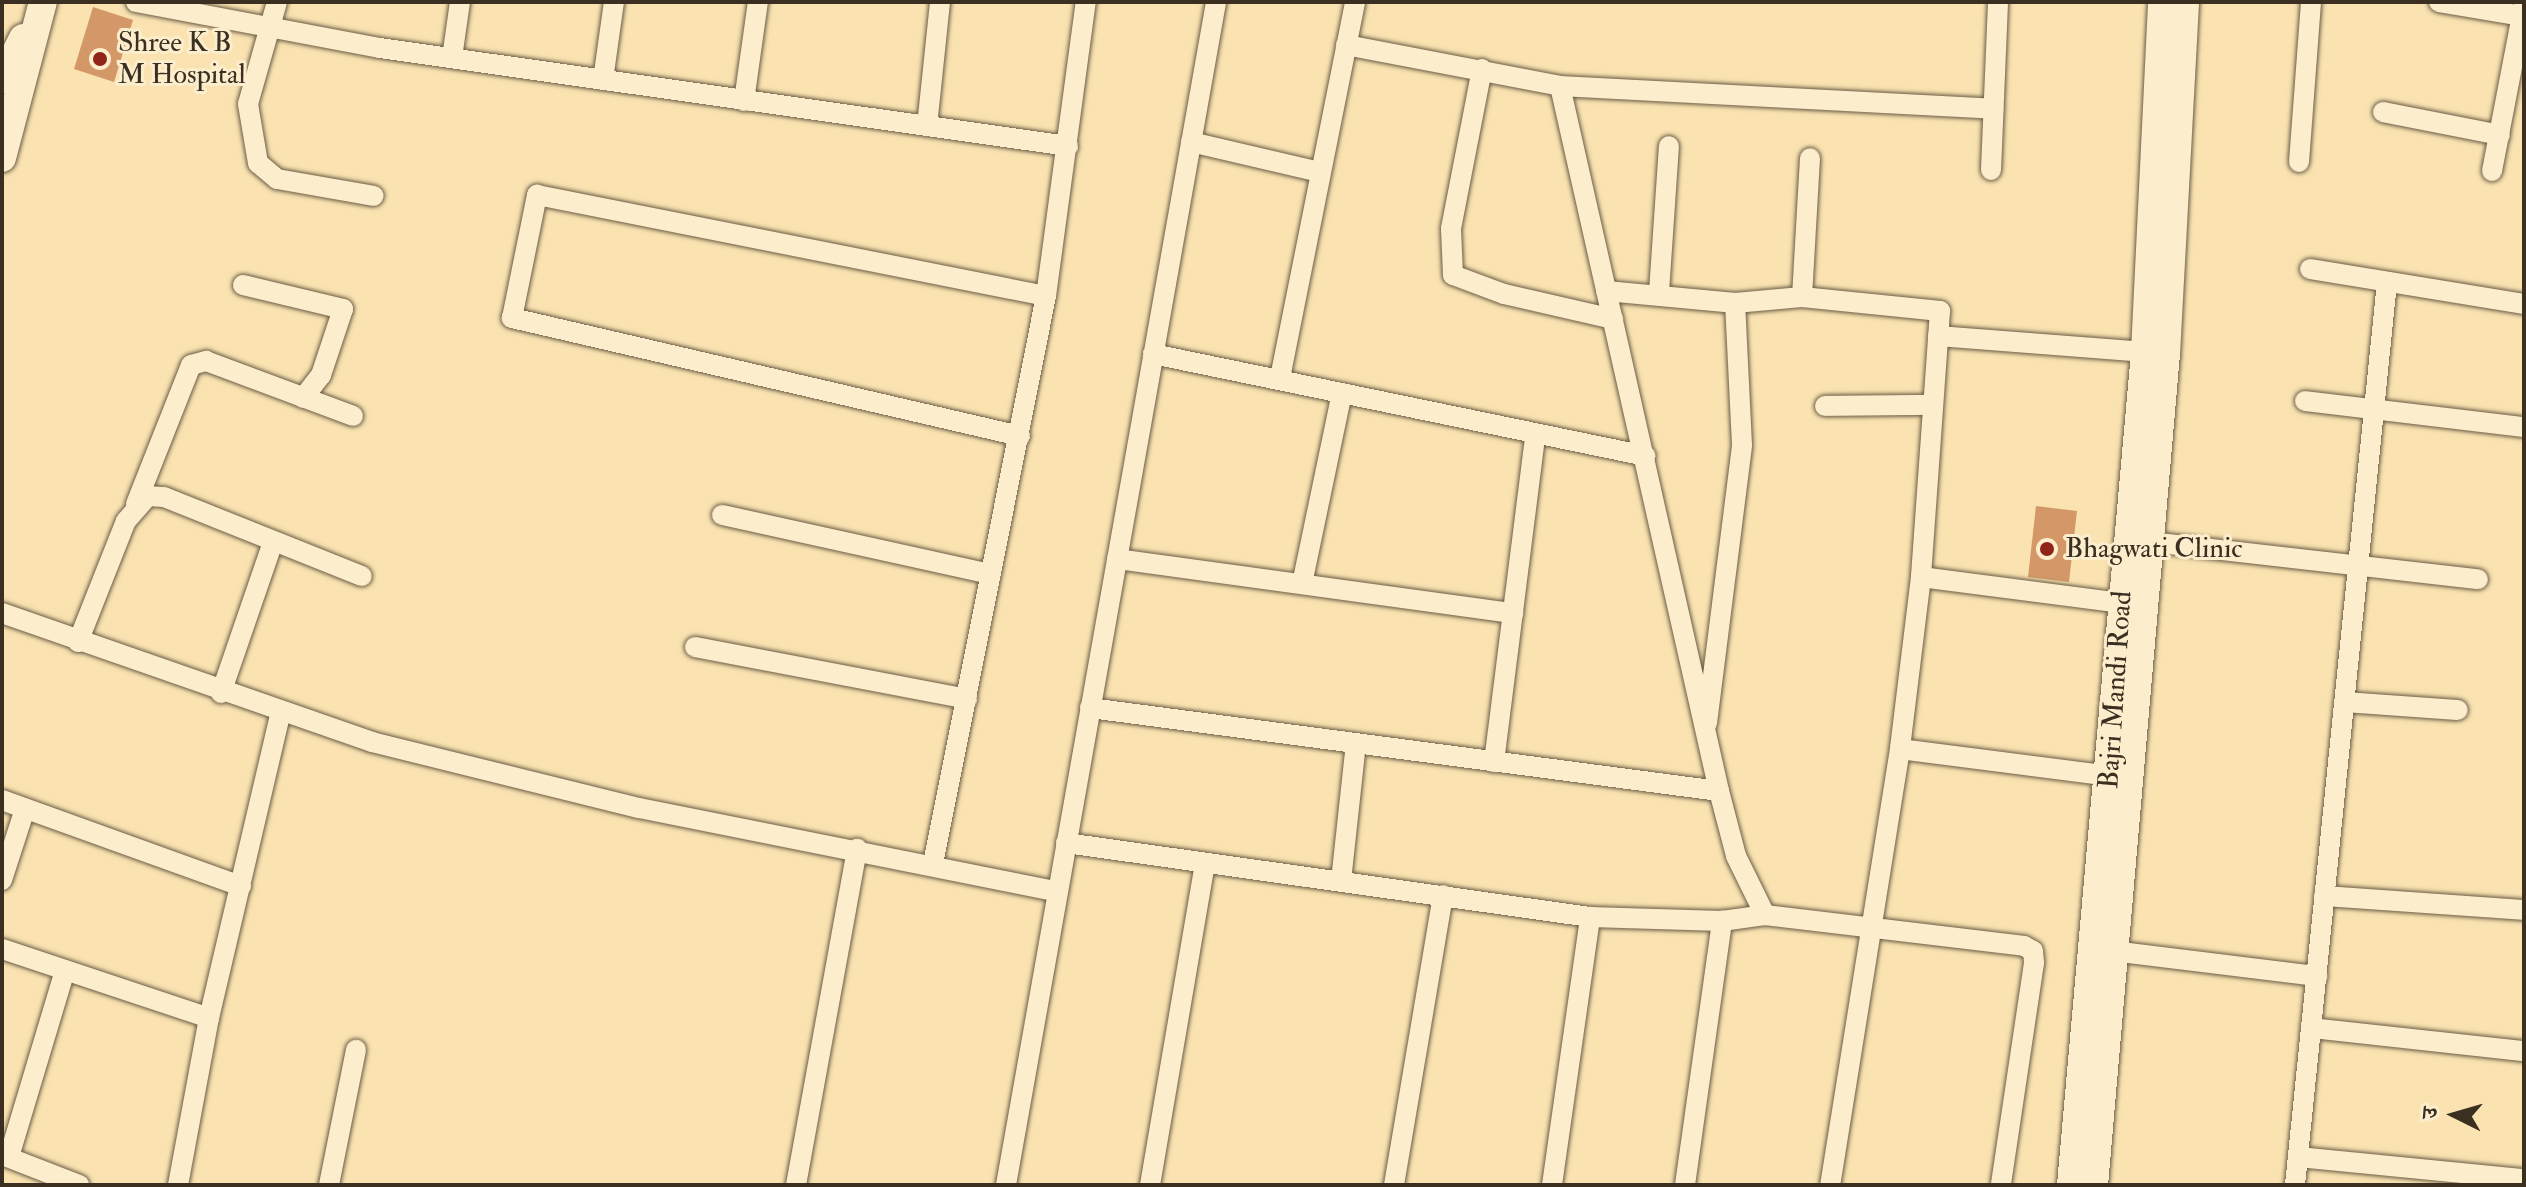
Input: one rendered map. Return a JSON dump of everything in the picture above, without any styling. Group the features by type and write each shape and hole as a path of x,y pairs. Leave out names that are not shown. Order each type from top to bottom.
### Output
{"street":[{"path":"2,80 42,2"},
{"path":"2,158 42,2"},
{"path":"136,2 182,6 271,29 452,58 1068,146"},
{"path":"277,2 271,29 254,67 248,104 258,163 277,179 374,196"},
{"path":"452,58 460,2"},
{"path":"603,80 614,2"},
{"path":"744,101 758,2"},
{"path":"927,126 940,2"},
{"path":"933,864 1046,296 1086,2"},
{"path":"1006,1185 1216,2"},
{"path":"1280,378 1355,2"},
{"path":"1991,170 1998,2"},
{"name":"Bajri Mandi Road","path":"2071,1185 2107,951 2110,776 2145,352 2162,2"},
{"path":"2094,1185 2107,951 2151,542 2185,2"},
{"path":"2299,162 2311,2"},
{"path":"2439,2 2523,10 2492,171"},
{"path":"1346,45 1560,86 1993,109"},
{"path":"1482,69 1451,229 1453,275 1504,294 1613,319"},
{"path":"1560,86 1646,456 1719,791 1736,856 1765,915"},
{"path":"2383,112 2500,135"},
{"path":"1191,142 1320,172"},
{"path":"1659,292 1669,146"},
{"path":"1802,297 1810,158"},
{"path":"1020,436 512,318 537,195 1046,296"},
{"path":"2310,269 2524,304"},
{"path":"2295,1185 2387,282"},
{"path":"243,285 343,309 321,375 303,398"},
{"path":"1606,291 1659,292 1735,303 1802,297 1940,311 1929,405 1921,577 1900,749 1830,1185"},
{"path":"1705,734 1742,445 1735,303"},
{"path":"1938,336 2145,352"},
{"path":"1153,354 1280,378 1535,436 1646,456"},
{"path":"78,642 191,365 206,361 353,416"},
{"path":"1302,584 1342,393"},
{"path":"2305,401 2524,427"},
{"path":"1825,406 1929,405"},
{"path":"1494,762 1535,436"},
{"path":"136,504 164,497 362,576"},
{"path":"722,515 991,574"},
{"path":"221,693 273,542"},
{"path":"2151,542 2358,568 2478,579"},
{"path":"1117,559 1513,613"},
{"path":"1921,577 2122,603"},
{"path":"2,613 281,712 639,808 857,848 1058,892"},
{"path":"695,647 967,699"},
{"path":"2344,702 2458,710"},
{"path":"1090,708 1719,791"},
{"path":"178,1185 209,1018 281,712"},
{"path":"1341,881 1356,744"},
{"path":"1900,749 2110,776"},
{"path":"2,800 241,886"},
{"path":"2,880 25,809"},
{"path":"1066,843 1590,917 1722,921 1765,915 2033,951 2001,1185"},
{"path":"796,1185 857,848"},
{"path":"1150,1185 1205,864"},
{"path":"1394,1185 1443,895"},
{"path":"2324,896 2524,910"},
{"path":"1552,1185 1590,917"},
{"path":"1685,1185 1722,921"},
{"path":"2,949 209,1018"},
{"path":"2107,951 2317,976"},
{"path":"65,970 6,1156 79,1185"},
{"path":"2311,1028 2524,1051"},
{"path":"329,1185 356,1050"},
{"path":"2298,1157 2524,1179"}],"building":[{"path":"93,7 133,20 114,82 74,69"},
{"path":"2036,506 2077,511 2069,582 2028,577"}],"place":[{"name":"Shree K B M Hospital","path":"100,59"},
{"name":"Bhagwati Clinic","path":"2047,549"}]}
